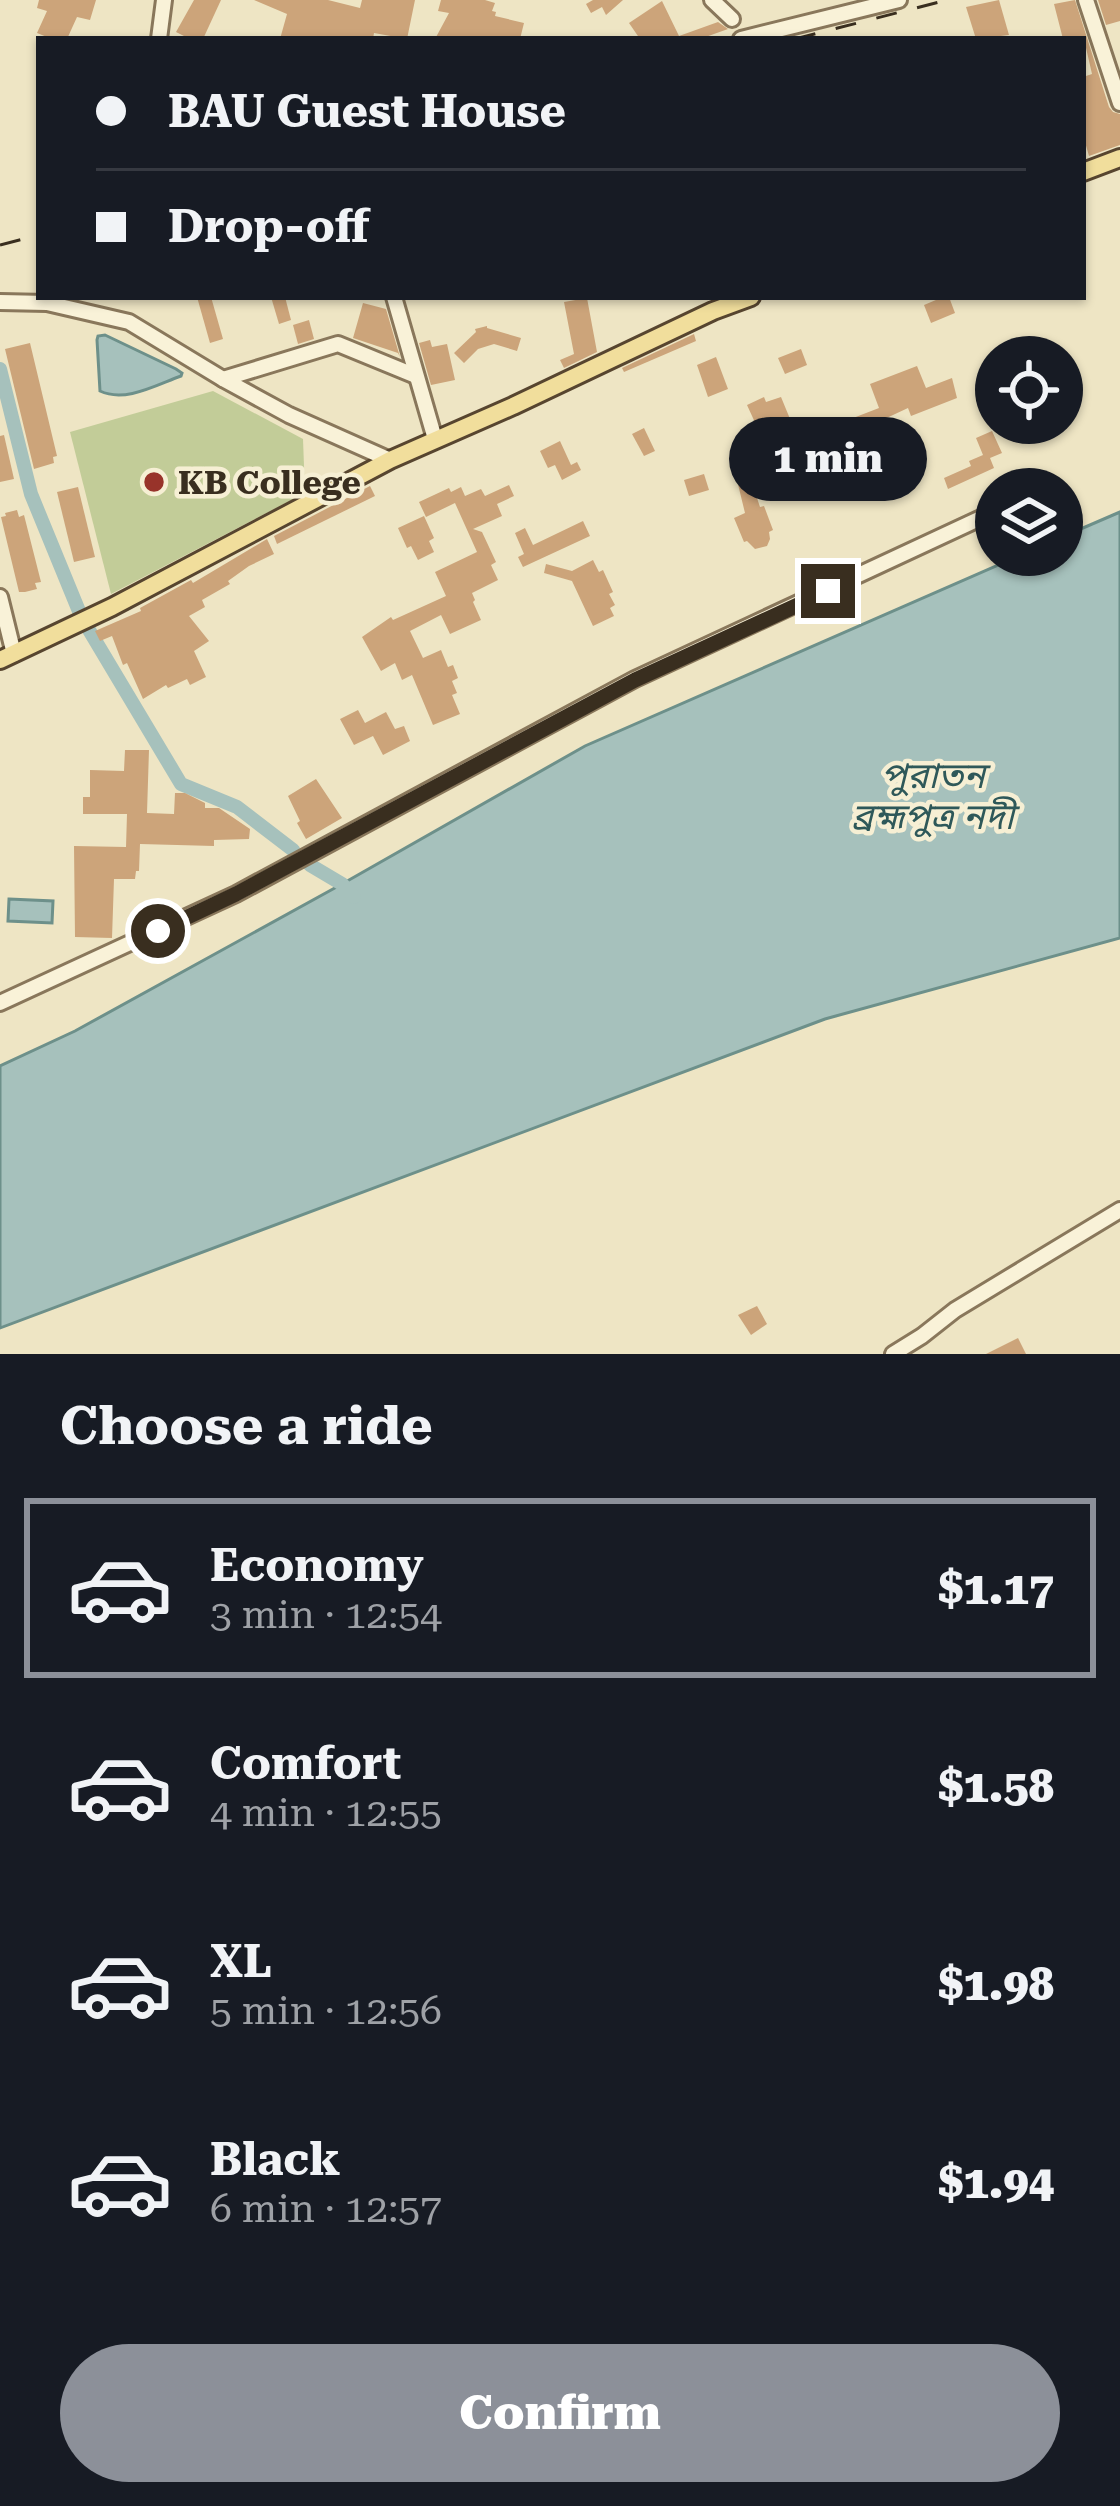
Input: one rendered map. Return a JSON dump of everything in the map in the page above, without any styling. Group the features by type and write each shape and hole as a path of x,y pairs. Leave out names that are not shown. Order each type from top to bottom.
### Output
{"main road":[{"path":"1086,171 1120,158"},
{"path":"7,657 390,460 743,300"}],"street":[{"path":"159,36 164,0"},
{"path":"712,0 732,19"},
{"path":"753,36 899,0"},
{"path":"1086,0 1120,103"},
{"path":"395,300 435,440"},
{"path":"0,302 47,303 130,322 289,415 390,460"},
{"path":"223,379 338,344 416,376"},
{"path":"0,1004 236,894 635,680 975,521"},
{"path":"0,597 7,657"},
{"path":"893,1354 955,1310 1120,1210"}],"green space":[{"path":"213,391 303,439 305,493 111,594 70,432"}],"water":[{"path":"105,335 176,369 181,376 130,394 100,391 97,340"},
{"name":"পুরাতন ব্রহ্মপুত্র নদী","path":"1120,512 1120,938 825,1019 0,1328 0,1066 75,1031 585,746 975,575 1083,576 1083,528"},
{"path":"9,899 53,901 52,923 8,921"}],"building":[{"path":"39,0 96,0 90,20 77,17 68,36 37,33 47,11 37,8"},
{"path":"194,0 221,0 204,36 176,32"},
{"path":"254,0 328,0 360,8 362,0 415,0 408,36 281,36 287,14"},
{"path":"441,0 485,0 495,3 495,16 524,23 521,36 437,36 449,13 438,11"},
{"path":"623,0 606,15 602,7 591,13 586,4"},
{"path":"999,0 1009,35 975,36 966,7"},
{"path":"1075,0 1109,107 1120,114 1120,145 1089,156 1086,76 1092,74 1086,36 1062,36 1054,4"},
{"path":"1098,0 1120,0 1120,21 1106,25"},
{"path":"662,1 679,36 638,36 629,23"},
{"path":"718,22 728,29 708,36 679,36"},
{"path":"198,300 212,300 223,339 210,343"},
{"path":"272,300 286,300 291,320 279,324"},
{"path":"587,300 597,352 564,368 560,360 574,354 564,302"},
{"path":"950,300 955,313 931,323 924,305"},
{"path":"363,303 386,309 400,357 353,338"},
{"path":"309,320 314,339 298,344 293,325"},
{"path":"487,326 521,338 517,351 494,344 478,349 464,363 454,353 475,329"},
{"path":"694,334 696,341 624,372 622,368"},
{"path":"430,340 432,347 447,344 455,380 431,385 419,343"},
{"path":"30,343 57,456 54,463 34,469 5,349"},
{"path":"801,349 807,365 785,374 778,358"},
{"path":"716,357 728,389 708,397 697,365"},
{"path":"917,366 926,388 952,378 957,398 911,416 908,408 856,439 848,420 879,408 870,384"},
{"path":"764,397 766,402 781,397 795,431 779,437 774,423 758,429 747,405"},
{"path":"644,428 655,451 644,456 632,434"},
{"path":"4,435 14,479 0,482 0,436"},
{"path":"789,438 795,452 749,474 773,530 767,546 755,549 744,542 734,518 745,513 734,468 760,458 758,454"},
{"path":"560,441 571,465 577,462 581,470 562,480 555,465 548,468 540,451"},
{"path":"978,444 998,444 1002,453 990,458 994,468 975,468 975,477 948,489 944,478 983,455"},
{"path":"841,446 845,455 815,468 811,458"},
{"path":"704,474 709,490 689,496 684,480"},
{"path":"509,485 514,496 497,504 502,516 473,529 482,532 496,562 491,565 498,580 472,593 481,620 450,634 441,615 410,631 423,658 441,650 458,678 452,681 457,693 452,695 460,714 433,725 412,675 402,680 395,663 381,671 362,637 391,617 446,596 435,572 477,552 455,503 426,517 419,502 449,488 451,492 461,487 465,496 481,489 485,496"},
{"path":"370,486 375,496 277,544 274,536"},
{"path":"78,487 95,557 74,562 57,492"},
{"path":"17,510 19,517 24,515 41,582 35,583 37,589 25,592 19,592 1,517"},
{"path":"424,516 434,538 429,541 434,552 418,560 398,528"},
{"path":"583,521 590,536 523,567 518,557 524,554 515,533 525,528 533,545"},
{"path":"267,539 274,554 228,581 230,584 202,600 205,607 189,616 209,641 194,651 206,677 190,685 187,679 166,685 143,699 112,636 100,641 95,631 141,611"},
{"path":"593,560 599,572 603,570 615,605 610,608 614,616 593,626 572,581 544,573 546,564 572,571"},
{"path":"358,710 365,723 386,712 395,729 404,726 410,741 383,755 373,736 354,745 340,719"},
{"path":"125,750 149,750 147,813 174,814 175,793 185,793 250,829 249,839 214,840 214,846 140,844 135,879 114,879 112,938 75,937 74,846 126,847 127,814 83,814 83,797 90,797 90,770 124,771"},
{"path":"316,779 342,818 306,839 288,796"},
{"path":"757,1306 767,1324 751,1335 738,1315"},
{"path":"1018,1338 1026,1354 986,1354"}],"waterway":[{"path":"0,369 31,494 81,616"},
{"path":"89,630 181,784 237,807 293,850"},
{"path":"310,865 354,897"}],"railway":[{"path":"807,36 947,0"},
{"path":"0,245 36,236"}],"place":[{"name":"KB College","path":"154,482"}],"route":[{"path":"158,931 635,680 828,591"}]}
